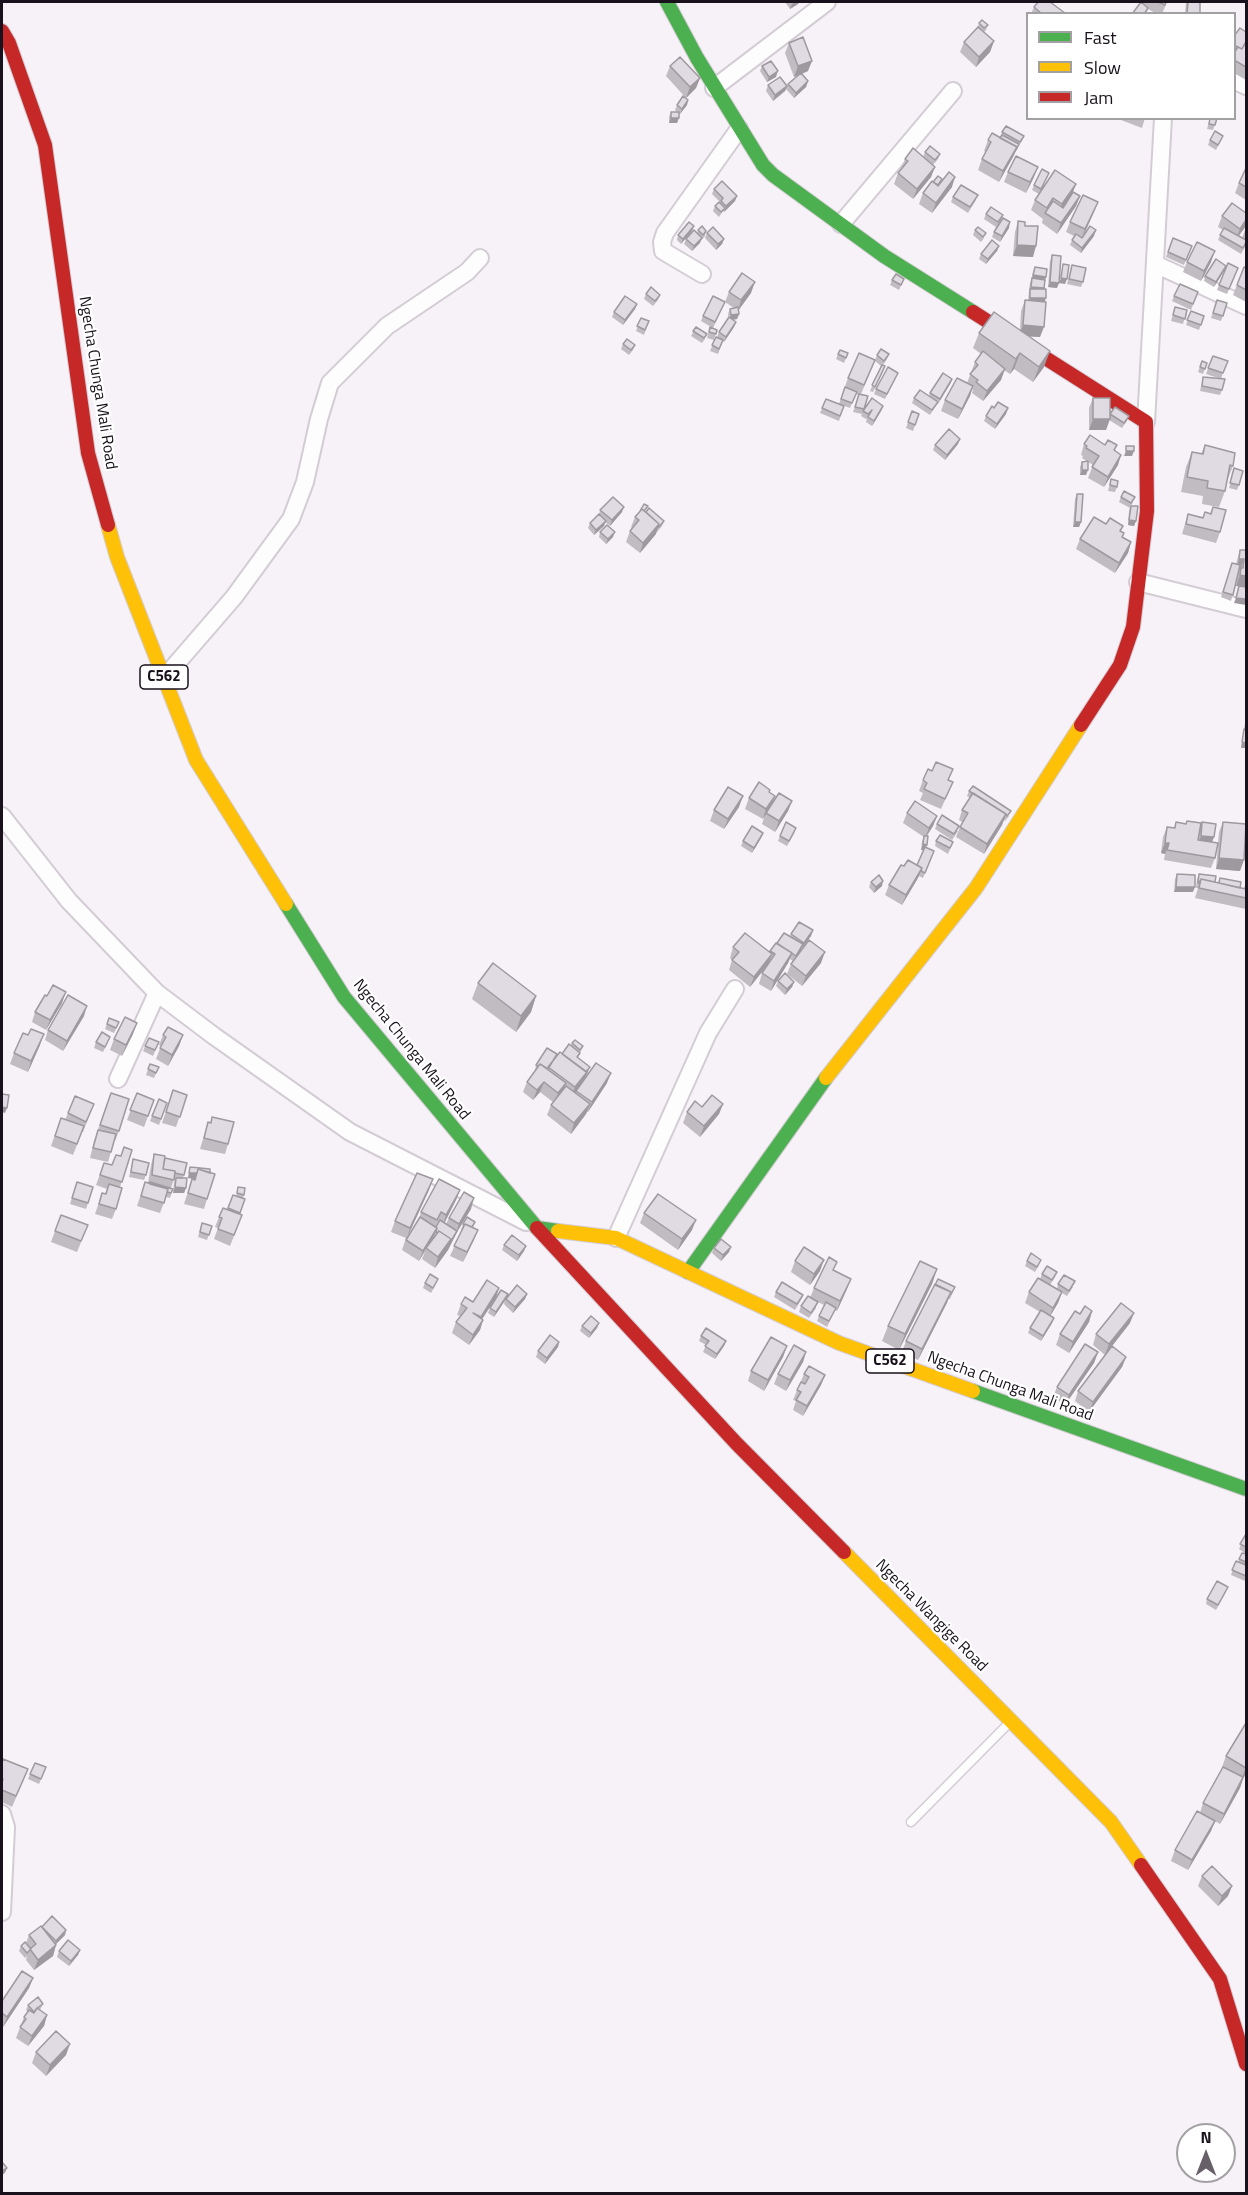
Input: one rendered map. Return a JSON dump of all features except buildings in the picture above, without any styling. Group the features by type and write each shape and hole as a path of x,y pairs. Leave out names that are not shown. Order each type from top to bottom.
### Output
{"street":[{"path":"667,2 714,88 763,165 884,256 1146,422"},
{"path":"714,88 827,2"},
{"name":"Ngecha Chunga Mali Road","path":"2,31 9,43 45,145 88,453 117,557 196,760 344,997 537,1228 616,1238 839,1343 1246,1489"},
{"path":"841,224 953,91"},
{"path":"688,1272 807,1103 976,888 1120,665 1133,627 1146,511 1146,422 1163,120"},
{"path":"702,273 663,251 662,242 665,233 739,129"},
{"path":"164,678 234,597 291,519 305,482 319,418 330,383 387,326 407,310 438,293 460,277 480,258"},
{"path":"1155,264 1246,306"},
{"path":"1138,582 1246,609"},
{"path":"2,816 69,901 157,993 350,1132 537,1228"},
{"path":"616,1238 708,1033 735,989"},
{"path":"118,1079 157,993"},
{"name":"Ngecha Wangige Road","path":"537,1228 736,1443 1111,1822 1220,1979 1246,2064"},
{"path":"2,1814 6,1827 2,1912"}],"lane":[{"path":"911,1822 1011,1721"}],"traffic: fast":[{"path":"667,2 697,58 763,165 773,175 884,256 973,312"},
{"path":"286,904 344,997 537,1228 558,1231"},
{"path":"688,1272 826,1078"},
{"path":"973,1391 1246,1489"}],"traffic: slow":[{"path":"108,525 117,557 196,760 286,904"},
{"path":"826,1078 976,888 1081,725"},
{"path":"558,1231 616,1238 839,1343 973,1391"},
{"path":"844,1552 1111,1822 1141,1865"}],"traffic: jam":[{"path":"2,31 9,43 45,145 88,453 108,525"},
{"path":"973,312 1146,422 1147,511 1133,627 1120,665 1081,725"},
{"path":"537,1228 736,1443 844,1552"},
{"path":"1141,1865 1220,1979 1246,2064"}]}
